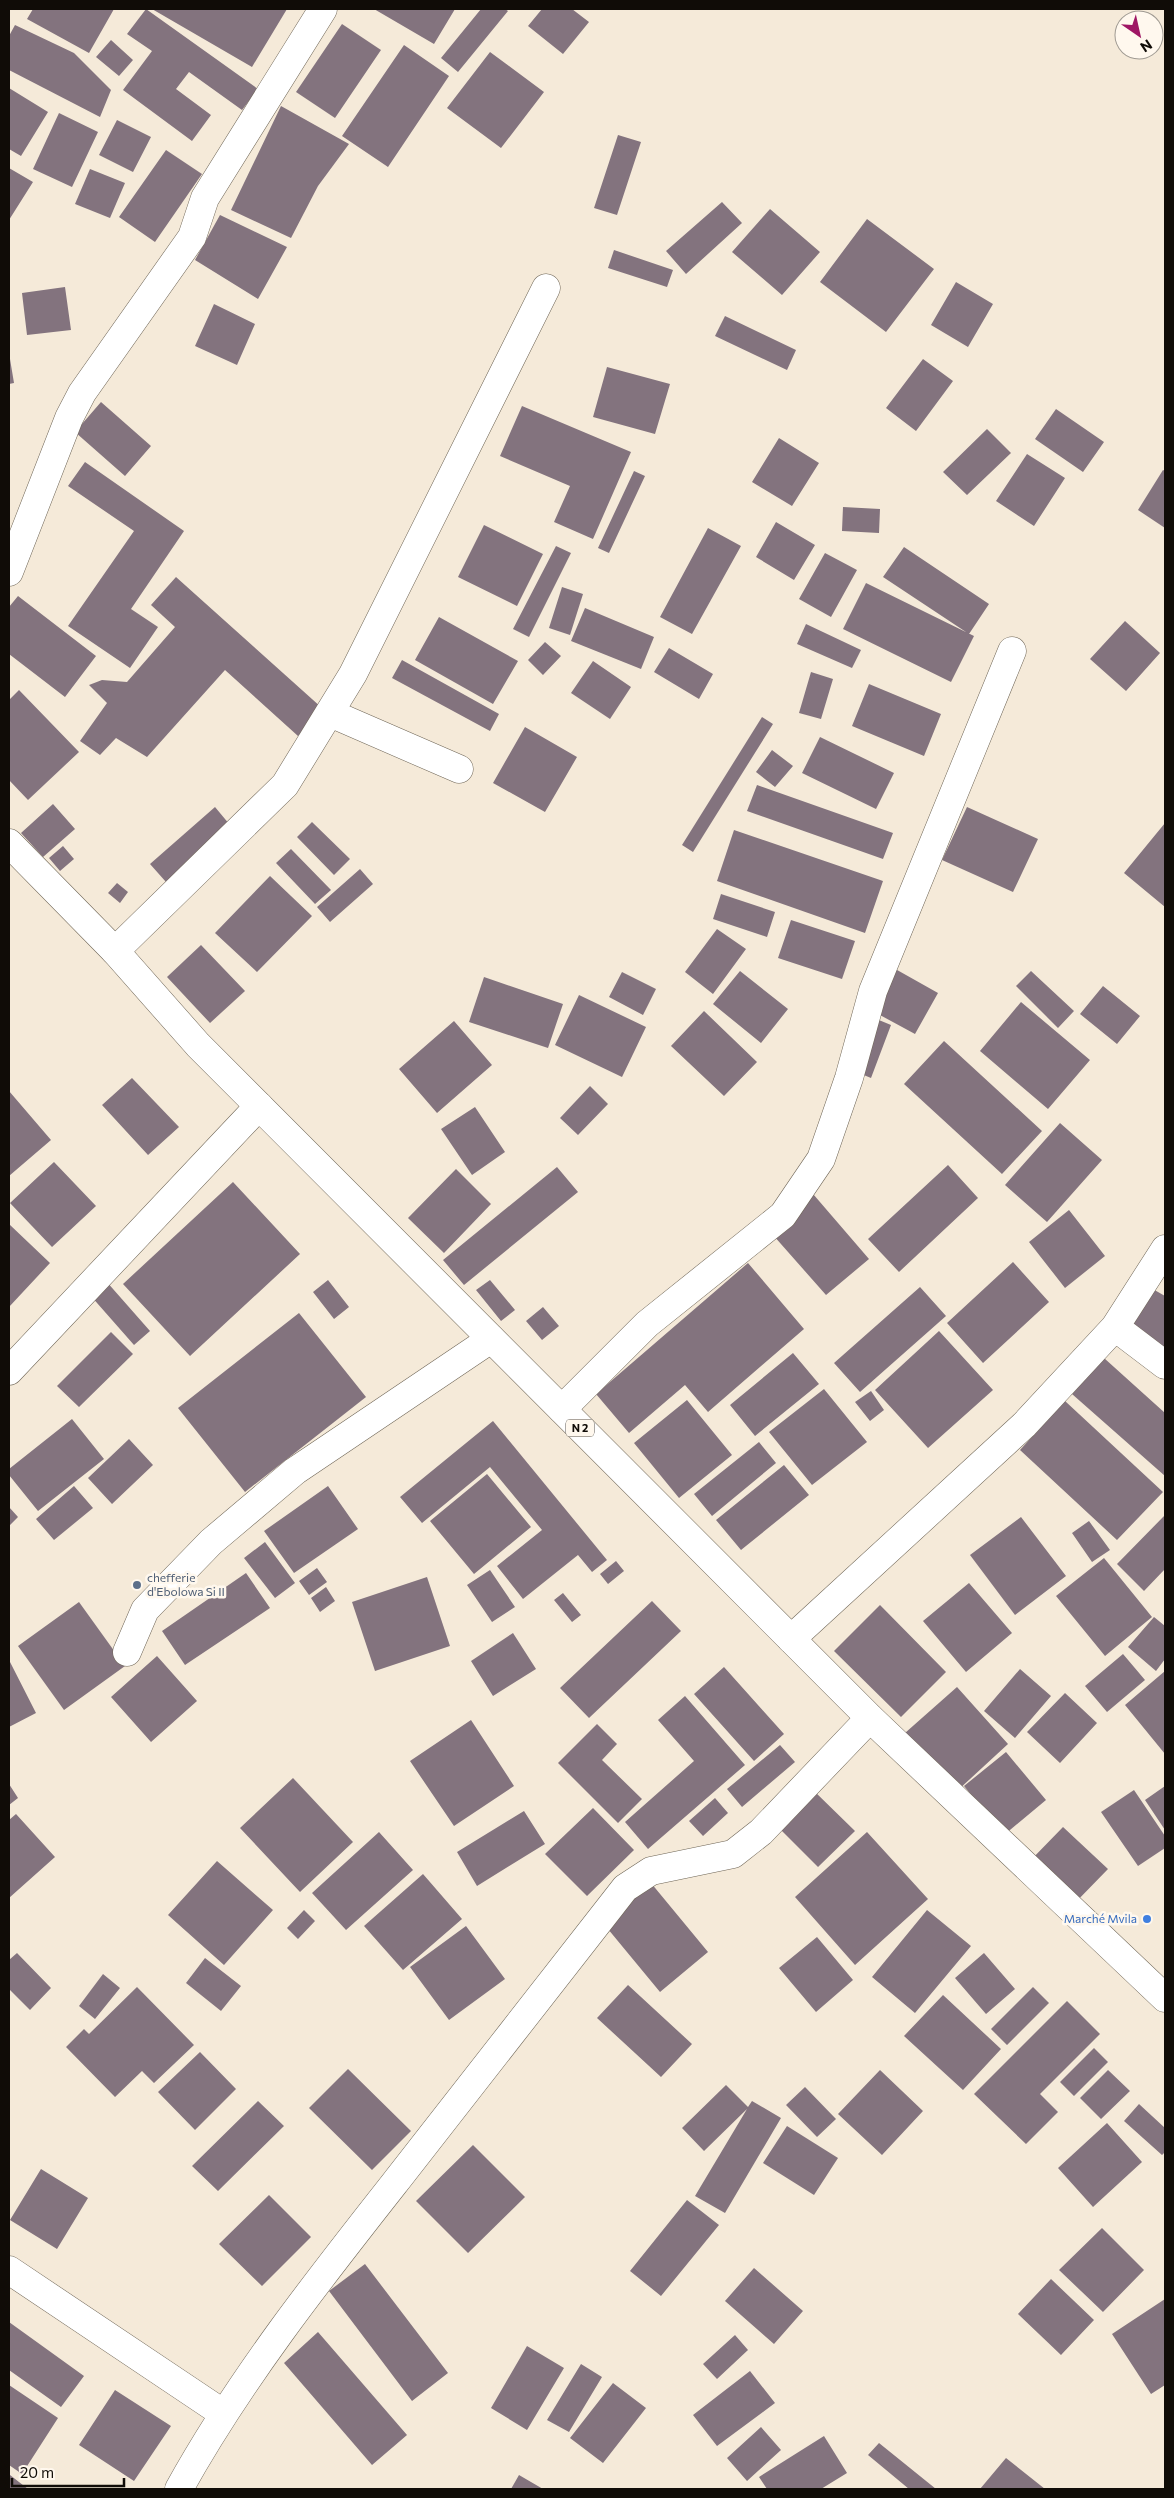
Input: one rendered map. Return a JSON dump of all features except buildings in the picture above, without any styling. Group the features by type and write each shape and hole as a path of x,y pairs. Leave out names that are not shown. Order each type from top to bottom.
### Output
{"main road":[{"path":"9,572 70,418 82,393 192,237 206,198 323,9"},
{"path":"115,951 285,785 353,674 546,288"},
{"path":"562,1409 647,1324 783,1215 821,1160 849,1078 873,991 1012,651"},
{"path":"330,714 459,769"},
{"name":"N 2","path":"9,843 115,951 198,1045 870,1718 1165,1998"},
{"path":"9,1370 259,1106"},
{"path":"791,1639 1024,1425 1115,1327 1165,1249"},
{"path":"1115,1327 1165,1364"},
{"path":"127,1652 145,1610 225,1530 295,1471 492,1339"},
{"path":"179,2489 203,2446 262,2357 355,2234 625,1888 651,1871 733,1854 761,1832 870,1718"},
{"path":"9,2270 224,2414"}],"place":[{"name":"chefferie d'Ebolowa Si II","path":"137,1585"},
{"name":"Marché Mvila","path":"1147,1919"}]}
